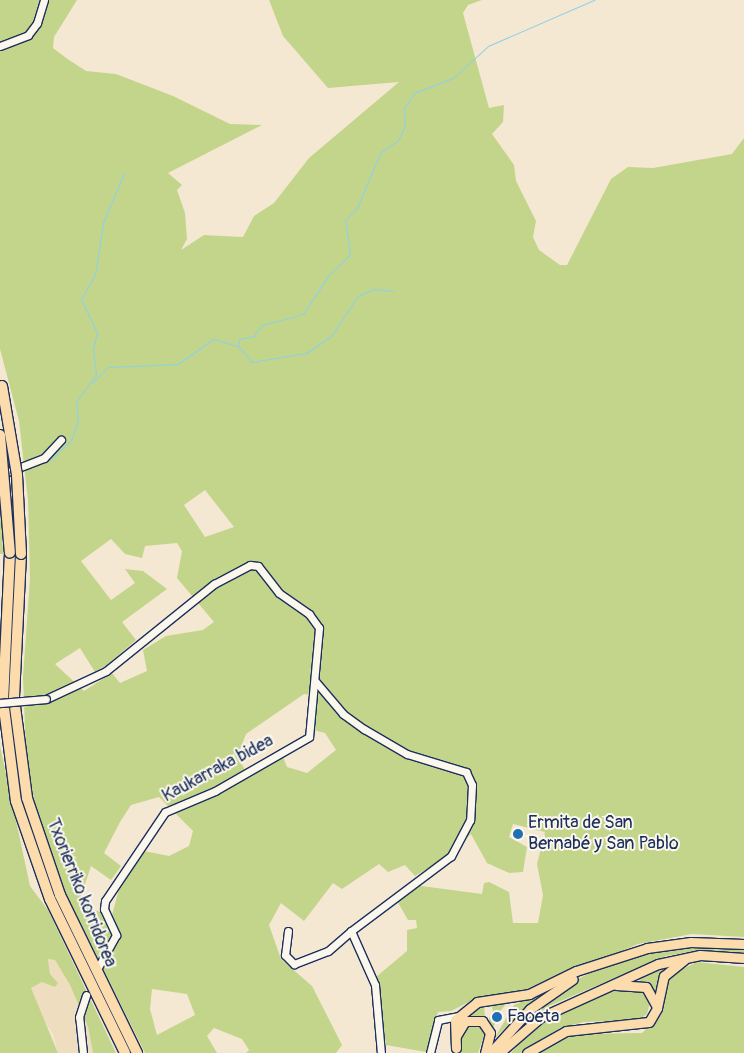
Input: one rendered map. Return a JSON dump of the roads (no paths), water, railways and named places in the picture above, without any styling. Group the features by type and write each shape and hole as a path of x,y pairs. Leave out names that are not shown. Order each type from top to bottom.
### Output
{"highway":[{"name":"Txorierriko korridorea","path":"1,383 17,475 21,554 14,705 27,798 60,895 137,1053"},
{"name":"Txorierriko korridorea","path":"0,435 10,553 3,700 16,801 50,899 125,1053"}],"main road":[{"path":"457,1051 452,1029 458,1016 477,1002 529,994 614,958 673,944 744,944"},
{"path":"527,1053 566,1031 642,1025 657,1008 664,976 690,956"},
{"path":"499,1053 541,1016 605,986 690,956 744,958"},
{"path":"490,1053 546,997 614,958"},
{"path":"605,986 639,984 651,991 657,1008"},
{"path":"457,1051 461,1024 475,1019 485,1024 490,1034 485,1053"}],"street":[{"path":"0,46 28,35 38,23 44,0"},
{"path":"0,475 44,458 61,440"},
{"name":"Kaukarraka bidea","path":"0,703 46,699 106,671 214,584 255,564 278,593 316,620 316,682 311,727 305,741 215,791 175,806 159,821 105,901 104,909 116,935 98,967"},
{"path":"288,931 285,955 294,964 328,951 390,900 451,856 470,820 469,777 458,768 406,754 364,729 343,714 316,682"},
{"path":"351,931 376,985 381,1053"},
{"path":"82,1053 79,1017 86,995"},
{"path":"430,1053 438,1020 458,1016"}],"waterway":[{"path":"92,383 108,367 178,364 213,339 238,346 239,339 254,336 262,325 303,314 328,276 350,255 345,220 357,208 380,153 398,140 405,126 404,108 414,93 453,78 488,46 594,0"},
{"path":"35,465 52,459 71,440 78,421 76,402 96,374 93,348 97,333 81,299 95,275 103,223 124,173"},
{"path":"238,346 252,362 306,353 331,336 358,296 373,289 393,291"}],"place":[{"name":"Ermita de San Bernabé y San Pablo","path":"518,834"},
{"name":"Faoeta","path":"497,1017"}]}
